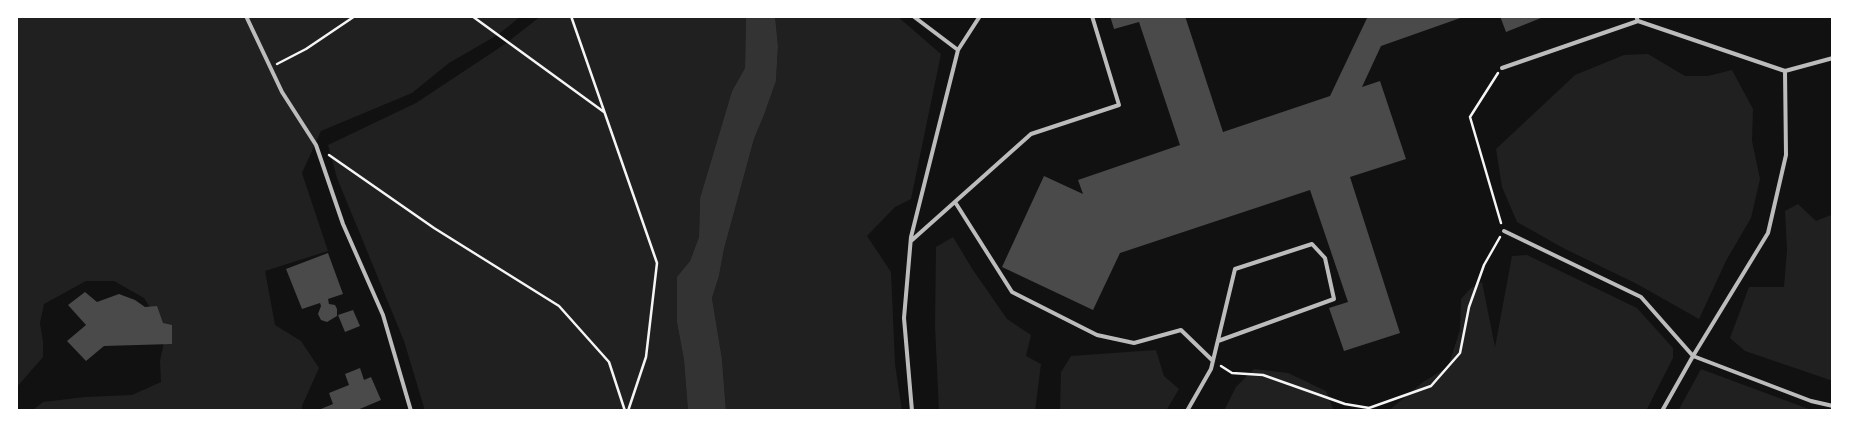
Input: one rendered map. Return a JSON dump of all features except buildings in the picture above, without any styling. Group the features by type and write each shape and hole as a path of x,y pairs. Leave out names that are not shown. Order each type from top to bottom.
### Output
{"lane":[{"path":"246,16 282,92 316,145 343,224 383,315 412,411"},
{"path":"913,16 958,50"},
{"path":"912,411 904,318 911,241 958,50 980,16"},
{"path":"911,241 1031,134 1119,105 1092,16"},
{"path":"1502,68 1637,18 1785,71 1833,58"},
{"path":"1662,411 1693,356 1768,233 1786,155 1785,71"},
{"path":"955,202 1012,292 1097,335 1134,343 1181,330 1213,361"},
{"path":"1504,231 1641,297 1693,356 1811,401 1833,406"},
{"path":"1187,411 1211,369 1235,269 1312,244 1325,258 1334,299 1218,341"}],"path":[{"path":"270,67 306,49 355,16"},
{"path":"472,16 605,112"},
{"path":"571,16 657,263 646,357 627,411"},
{"path":"1213,361 1232,373 1263,375 1345,404 1369,408 1432,386 1460,353 1469,307 1484,265 1504,231 1470,117 1502,68"},
{"path":"316,145 434,228 560,306 609,362 627,411"}],"shaded area":[{"path":"16,16 521,16 499,34 449,63 412,93 321,131 302,173 328,251 265,271 275,325 301,341 319,368 302,406 302,411 32,411 43,402 85,397 132,395 161,382 160,361 166,332 144,298 114,281 86,281 44,304 40,323 43,357 16,388"},
{"path":"541,16 746,16 745,68 732,91 700,198 699,237 690,261 677,278 677,323 684,360 688,411 425,411 404,341 337,178 328,145 416,103 505,44"},
{"path":"746,16 775,16 778,46 776,81 754,139 712,298 722,359 726,411 688,411 684,360 677,323 677,277 690,261 699,237 700,198 732,91 745,68"},
{"path":"775,16 897,16 941,54 911,199 895,207 867,236 891,272 895,364 902,411 726,411 722,359 712,298 754,139 776,81 778,46"},
{"path":"1648,54 1685,76 1708,76 1732,70 1753,109 1752,141 1760,179 1751,218 1727,259 1699,319 1637,284 1565,249 1517,222 1502,187 1496,149 1575,75 1624,55"},
{"path":"1798,204 1816,221 1831,215 1833,205 1833,381 1745,351 1730,338 1749,287 1784,287 1787,250 1785,211"},
{"path":"953,237 1007,319 1031,335 1026,356 1041,364 1035,411 939,411 935,326 936,247"},
{"path":"1527,255 1637,308 1673,348 1673,358 1646,411 1388,411 1423,382 1448,367 1460,330 1461,299 1471,288 1482,282 1495,347 1512,256"},
{"path":"1156,350 1164,376 1179,389 1166,411 1060,411 1061,372 1071,356"},
{"path":"1254,369 1288,373 1326,391 1334,411 1224,411 1236,387"},
{"path":"1701,369 1814,411 1678,411"}]}
